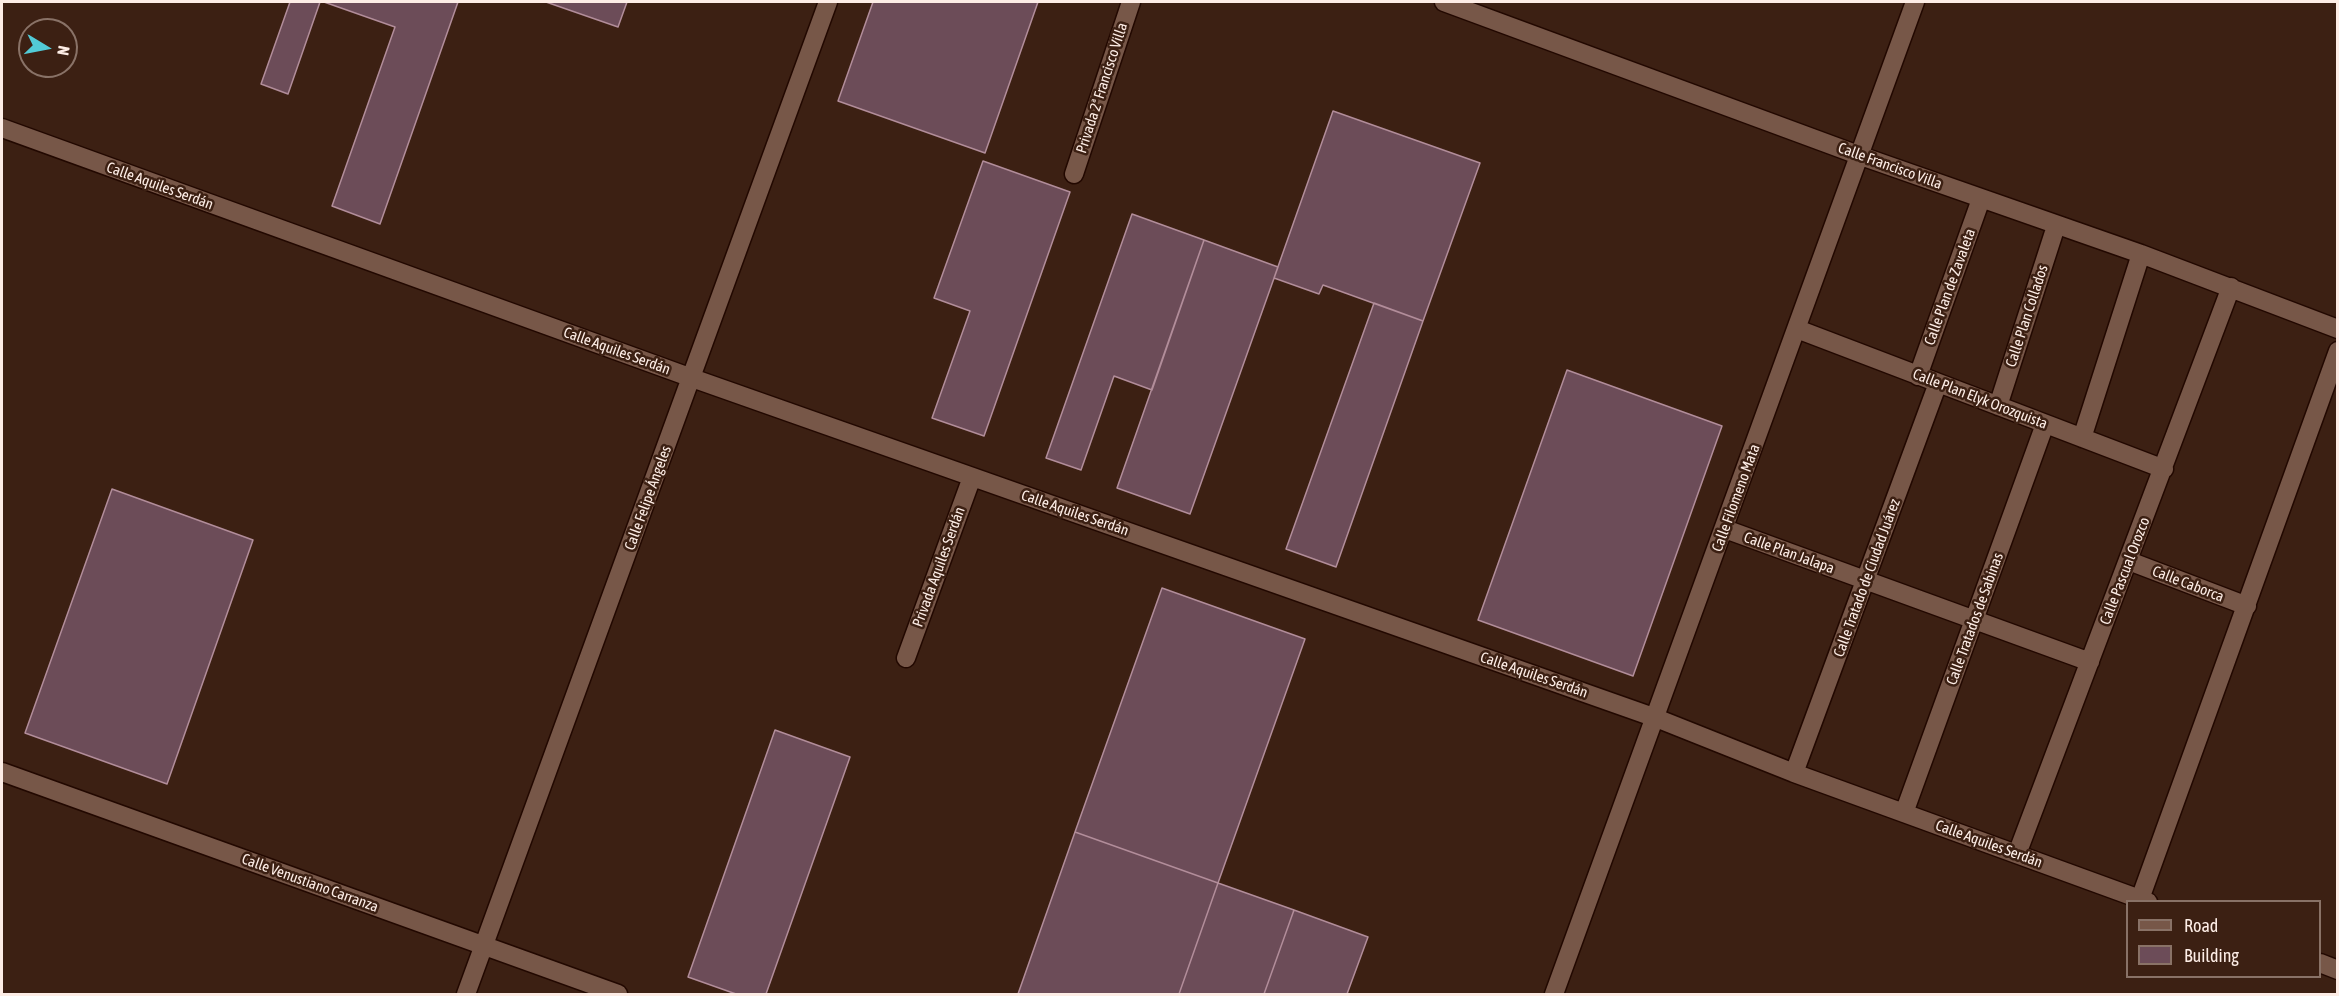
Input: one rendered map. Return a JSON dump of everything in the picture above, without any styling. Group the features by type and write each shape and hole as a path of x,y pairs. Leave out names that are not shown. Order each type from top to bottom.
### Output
{"street":[{"name":"Calle Felipe Ángeles","path":"466,994 828,2"},
{"name":"Privada 2ª Francisco Villa","path":"1074,174 1131,2"},
{"name":"Calle Francisco Villa","path":"1444,2 1861,156 2141,254 2337,329"},
{"name":"Calle Filomeno Mata","path":"1554,994 1861,156 1915,2"},
{"name":"Calle Aquiles Serdán","path":"2,128 692,378 1656,718 1794,773 2144,900"},
{"name":"Calle Plan de Zavaleta","path":"1918,376 1982,199"},
{"name":"Calle Plan Collados","path":"1998,406 2056,226"},
{"path":"2082,438 2141,254"},
{"name":"Calle Pascual Orozco","path":"2017,854 2231,287"},
{"name":"Calle Plan Elyk Orozquista","path":"1797,329 2164,469"},
{"path":"2144,900 2337,351"},
{"name":"Calle Tratado de Ciudad Juárez","path":"1794,773 1938,383"},
{"name":"Calle Tratados de Sabinas","path":"1904,813 2045,424"},
{"name":"Privada Aquiles Serdán","path":"906,658 972,477"},
{"name":"Calle Plan Jalapa","path":"1725,529 2090,663"},
{"name":"Calle Caborca","path":"2129,561 2247,606"},
{"name":"Calle Venustiano Carranza","path":"2,772 618,994"},
{"path":"2321,964 2337,970"}],"building":[{"path":"290,2 320,2 288,94 261,84"},
{"path":"324,2 458,2 380,224 332,206 395,27"},
{"path":"546,2 627,2 618,27"},
{"path":"873,2 1038,2 985,153 838,101"},
{"path":"1333,111 1480,163 1423,321 1323,285 1319,294 1274,278"},
{"path":"983,161 1070,192 984,436 932,418 970,311 934,298"},
{"path":"1132,214 1204,240 1152,390 1114,376 1081,470 1046,458"},
{"path":"1204,240 1278,267 1190,514 1117,488"},
{"path":"1374,303 1423,321 1336,567 1286,549"},
{"path":"1567,370 1722,426 1633,676 1478,620"},
{"path":"112,489 253,540 167,784 25,733"},
{"path":"1162,588 1305,639 1218,883 1075,832"},
{"path":"775,730 850,757 766,994 736,994 688,977"},
{"path":"1075,832 1218,883 1179,994 1018,994"},
{"path":"1218,883 1294,910 1264,994 1179,994"},
{"path":"1294,910 1368,937 1347,994 1264,994"}]}
